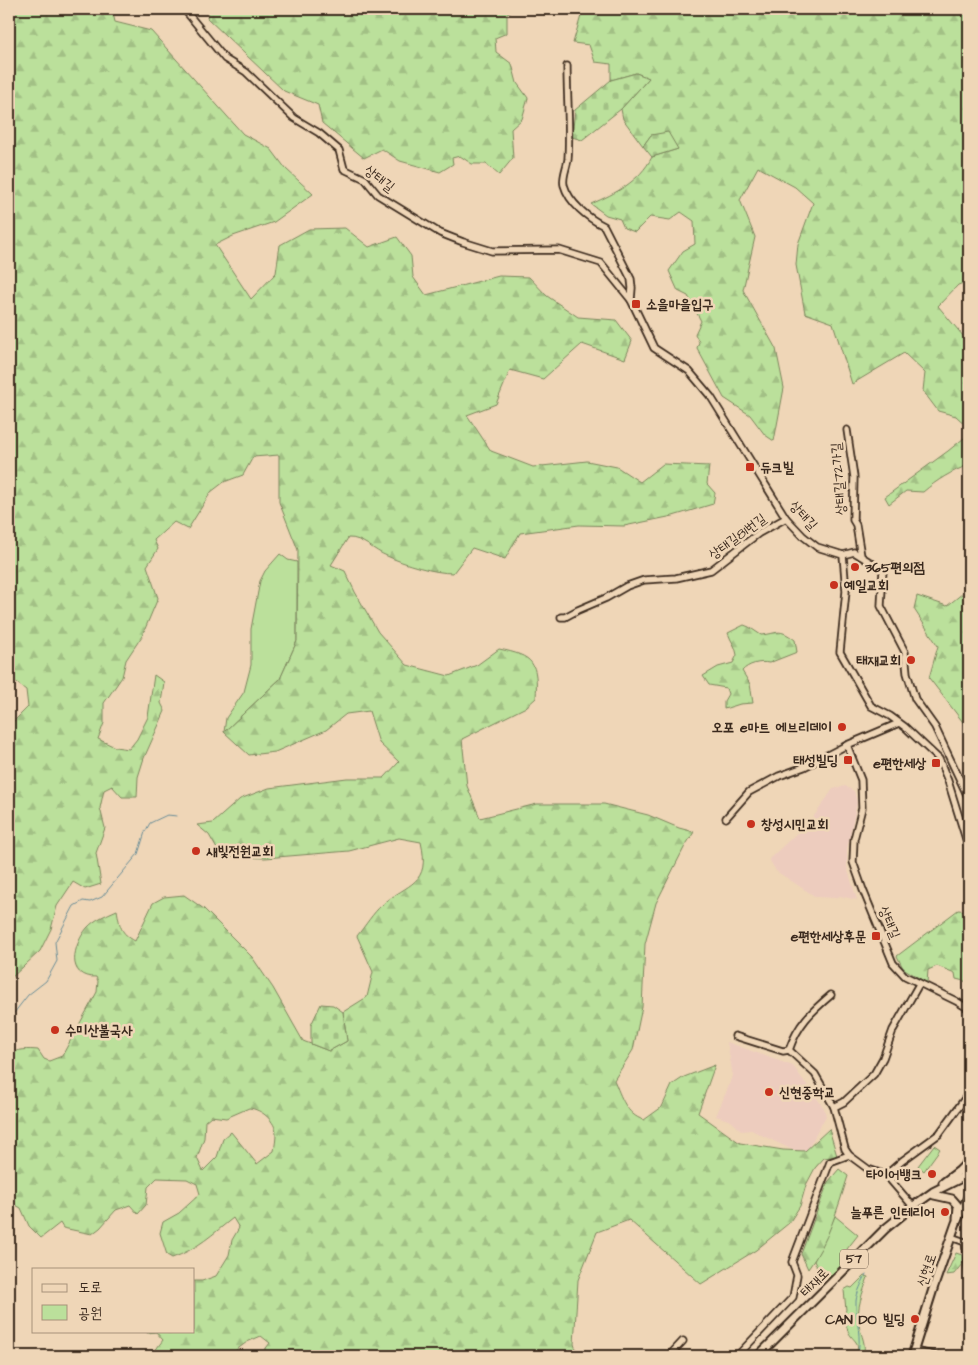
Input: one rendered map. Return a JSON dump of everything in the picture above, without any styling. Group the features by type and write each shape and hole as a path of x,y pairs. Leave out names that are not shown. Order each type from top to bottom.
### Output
{"main road":[{"path":"885,1229 911,1204 931,1194 969,1161"},
{"name":"태재로","path":"758,1356 885,1229 931,1194 966,1178"},
{"path":"931,1194 952,1199 958,1206 956,1223"},
{"name":"태재로","path":"762,1356 895,1224 931,1194"},
{"name":"신현로","path":"912,1353 956,1223 969,1194"},
{"path":"956,1223 969,1204"}],"street":[{"name":"상태길","path":"184,9 225,59 246,72 294,118 319,133 340,150 344,169 365,179 378,195 440,233 492,251 559,250 601,263 631,300 654,348 689,371 711,397 786,518 803,536 817,547 843,555 854,552 861,556"},
{"name":"상태길","path":"567,66 568,160 563,182 566,192 577,206 604,226 631,279 631,300"},
{"name":"상태길72가길","path":"847,430 854,477 853,520 856,525 861,556"},
{"name":"상태길81번길","path":"561,617 565,617 617,593 627,586 644,580 676,578 711,570 759,533 786,518"},
{"path":"843,555 846,591 840,652 872,706 899,723 939,759 948,781 969,849"},
{"path":"861,556 882,570 881,606 905,652 907,673 915,699 935,727 969,799"},
{"path":"726,818 749,792 779,776 804,767 847,745 899,723"},
{"name":"상태길","path":"847,745 860,780 862,808 854,839 853,862 894,963 905,976 969,1009"},
{"path":"933,754 944,748"},
{"path":"834,1107 844,1102 874,1074 883,1058 893,1030 919,984"},
{"path":"790,1050 794,1036 812,1011 831,995"},
{"path":"735,1036 783,1051 790,1050"},
{"path":"790,1050 815,1074 834,1107 845,1149 849,1155 868,1169 886,1174 911,1204"},
{"path":"886,1174 939,1134 969,1093"},
{"path":"737,1356 793,1297 797,1275 792,1262 830,1162 849,1155"},
{"path":"951,1237 965,1242 969,1275"},
{"path":"669,1356 683,1341"},
{"path":"912,1353 940,1356"}],"shaded area":[{"path":"845,786 854,791 857,803 847,849 847,867 857,900 840,896 834,898 816,897 776,871 769,859 812,819 833,789"},
{"name":"신현중학교","path":"727,1042 793,1066 824,1108 826,1116 805,1154 799,1153 751,1130 742,1131 731,1121 716,1116 733,1076"}],"green space":[{"path":"9,9 112,9 115,22 151,31 243,134 271,149 286,169 313,194 274,222 233,236 215,245 251,299 276,273 280,245 309,229 345,228 369,247 397,237 411,256 413,277 426,295 499,276 529,277 547,296 578,317 616,320 632,341 625,359 582,344 543,379 510,370 496,404 467,415 491,451 533,467 587,461 617,467 640,482 663,464 709,466 707,484 715,493 713,504 673,516 624,526 579,525 520,533 505,559 472,548 453,573 428,570 402,562 382,554 353,538 348,538 331,565 345,571 378,632 407,665 449,676 477,665 499,649 527,658 531,663 536,676 536,698 526,707 462,739 467,786 480,818 537,804 604,804 648,815 694,832 656,903 645,944 642,1007 633,1050 614,1080 628,1109 638,1118 644,1120 662,1107 672,1085 684,1077 715,1065 698,1113 740,1143 783,1150 805,1151 829,1129 837,1156 824,1158 815,1168 806,1185 800,1206 789,1223 756,1250 701,1284 629,1220 597,1232 578,1280 574,1344 578,1356 260,1356 270,1343 261,1336 247,1342 228,1356 151,1356 163,1340 156,1332 195,1332 195,1281 202,1281 216,1276 229,1255 232,1240 239,1228 233,1218 204,1241 181,1255 172,1258 167,1255 160,1233 163,1222 179,1213 200,1194 197,1184 187,1179 157,1178 148,1187 146,1205 138,1214 130,1205 116,1210 92,1234 63,1228 60,1223 41,1238 29,1226 21,1208 12,1203 9,1204 9,1054 23,1050 38,1050 44,1059 49,1061 62,1056 97,992 98,981 96,977 86,976 80,972 76,966 75,959 78,943 90,925 117,910 124,932 135,941 153,903 164,897 184,895 204,909 252,957 273,988 303,1041 329,1051 347,1041 343,1012 367,997 373,972 357,936 382,905 408,887 420,875 423,867 421,842 399,838 349,851 265,858 221,856 209,835 197,825 213,823 240,799 269,788 347,778 384,778 399,762 379,743 369,711 346,714 326,730 275,752 249,755 224,732 280,679 297,641 298,550 279,502 279,455 253,457 243,475 224,482 211,492 188,529 174,522 154,540 158,549 147,566 158,598 142,636 126,660 122,677 104,703 104,723 98,739 115,747 129,749 137,739 148,717 154,675 164,682 161,703 165,711 144,758 138,777 137,797 122,797 112,786 104,790 100,808 105,828 96,853 101,884 85,889 73,882 57,906 51,929 40,951 9,980 9,726 28,707 26,690 9,677","holes":["249,1108 258,1111 271,1120 275,1129 274,1151 257,1164 231,1132 223,1139 217,1157 203,1171 197,1158 204,1138 205,1121 211,1116 226,1118"]},
{"path":"210,9 515,9 507,13 507,33 495,38 496,52 512,64 517,83 528,98 522,119 511,129 513,158 499,175 486,164 472,164 460,156 452,158 453,164 440,172 400,161 382,149 364,158 322,123 318,105 284,91 207,18"},
{"path":"583,9 969,9 969,281 958,285 938,306 969,343 969,428 956,416 938,411 923,391 925,373 904,353 852,384 833,323 805,313 796,265 798,244 813,203 795,187 758,167 740,200 755,237 743,290 776,349 784,388 774,441 765,435 750,415 724,398 697,348 699,342 695,334 701,321 688,296 678,291 669,271 683,251 695,244 694,221 681,212 670,220 650,217 635,232 624,228 620,219 606,215 591,204 618,191 634,180 647,166 652,157 678,149 651,135 643,146 623,119 621,109 649,78 636,73 611,80 611,64 595,62 589,45 573,43"},
{"path":"636,73 649,78 621,109 582,140 572,137 575,110 611,80"},
{"path":"668,132 678,149 652,157 643,146 651,135"},
{"path":"969,434 969,465 945,476 923,492 906,491 889,504 885,497"},
{"path":"280,554 288,560 297,562 297,641 280,679 224,732 226,718 244,692 251,665 251,629 260,581 265,571"},
{"path":"969,591 969,730 929,678 938,646 914,609 917,596 947,606 963,593"},
{"path":"744,625 761,635 778,632 785,634 795,640 797,652 769,663 762,662 747,667 742,671 750,684 753,703 740,704 724,709 724,701 728,694 726,688 709,685 703,676 718,667 733,663 737,655 736,649 728,633"},
{"path":"958,910 969,911 968,982 956,979 955,973 937,966 928,970 927,983 903,968 897,956"},
{"path":"321,1004 333,1005 343,1012 347,1041 329,1051 311,1044 311,1025"},
{"path":"934,1145 940,1149 924,1171 918,1166"},
{"path":"839,1169 848,1176 827,1236 808,1269 801,1254 828,1182"},
{"path":"835,1216 858,1235 847,1249 851,1255 828,1278 820,1273 814,1261"},
{"path":"956,1253 962,1255 962,1264 954,1274 946,1275"},
{"path":"864,1276 868,1277 860,1300 858,1318 864,1352 863,1356 855,1356 858,1347 846,1325 844,1290 849,1287 852,1288"}],"waterway":[{"path":"9,1016 14,1013 28,995 46,981 57,961 55,942 74,906 83,901 90,902 102,897 138,854 150,823 167,815 177,816"},
{"path":"857,1356 859,1336 856,1301 866,1275"}],"place":[{"name":"소을마을입구","path":"636,304"},
{"name":"듀크빌","path":"750,467"},
{"name":"365편의점","path":"855,567"},
{"name":"예일교회","path":"834,585"},
{"name":"태재교회","path":"911,660"},
{"name":"오포 e마트 에브리데이","path":"842,727"},
{"name":"태성빌딩","path":"848,760"},
{"name":"e편한세상","path":"936,763"},
{"name":"창성시민교회","path":"751,824"},
{"name":"새빛전원교회","path":"196,851"},
{"name":"e편한세상후문","path":"876,936"},
{"name":"수미산불국사","path":"55,1030"},
{"name":"신현중학교","path":"769,1092"},
{"name":"타이어뱅크","path":"932,1174"},
{"name":"늘푸른 인테리어","path":"945,1212"},
{"name":"CAN DO 빌딩","path":"915,1319"}]}
